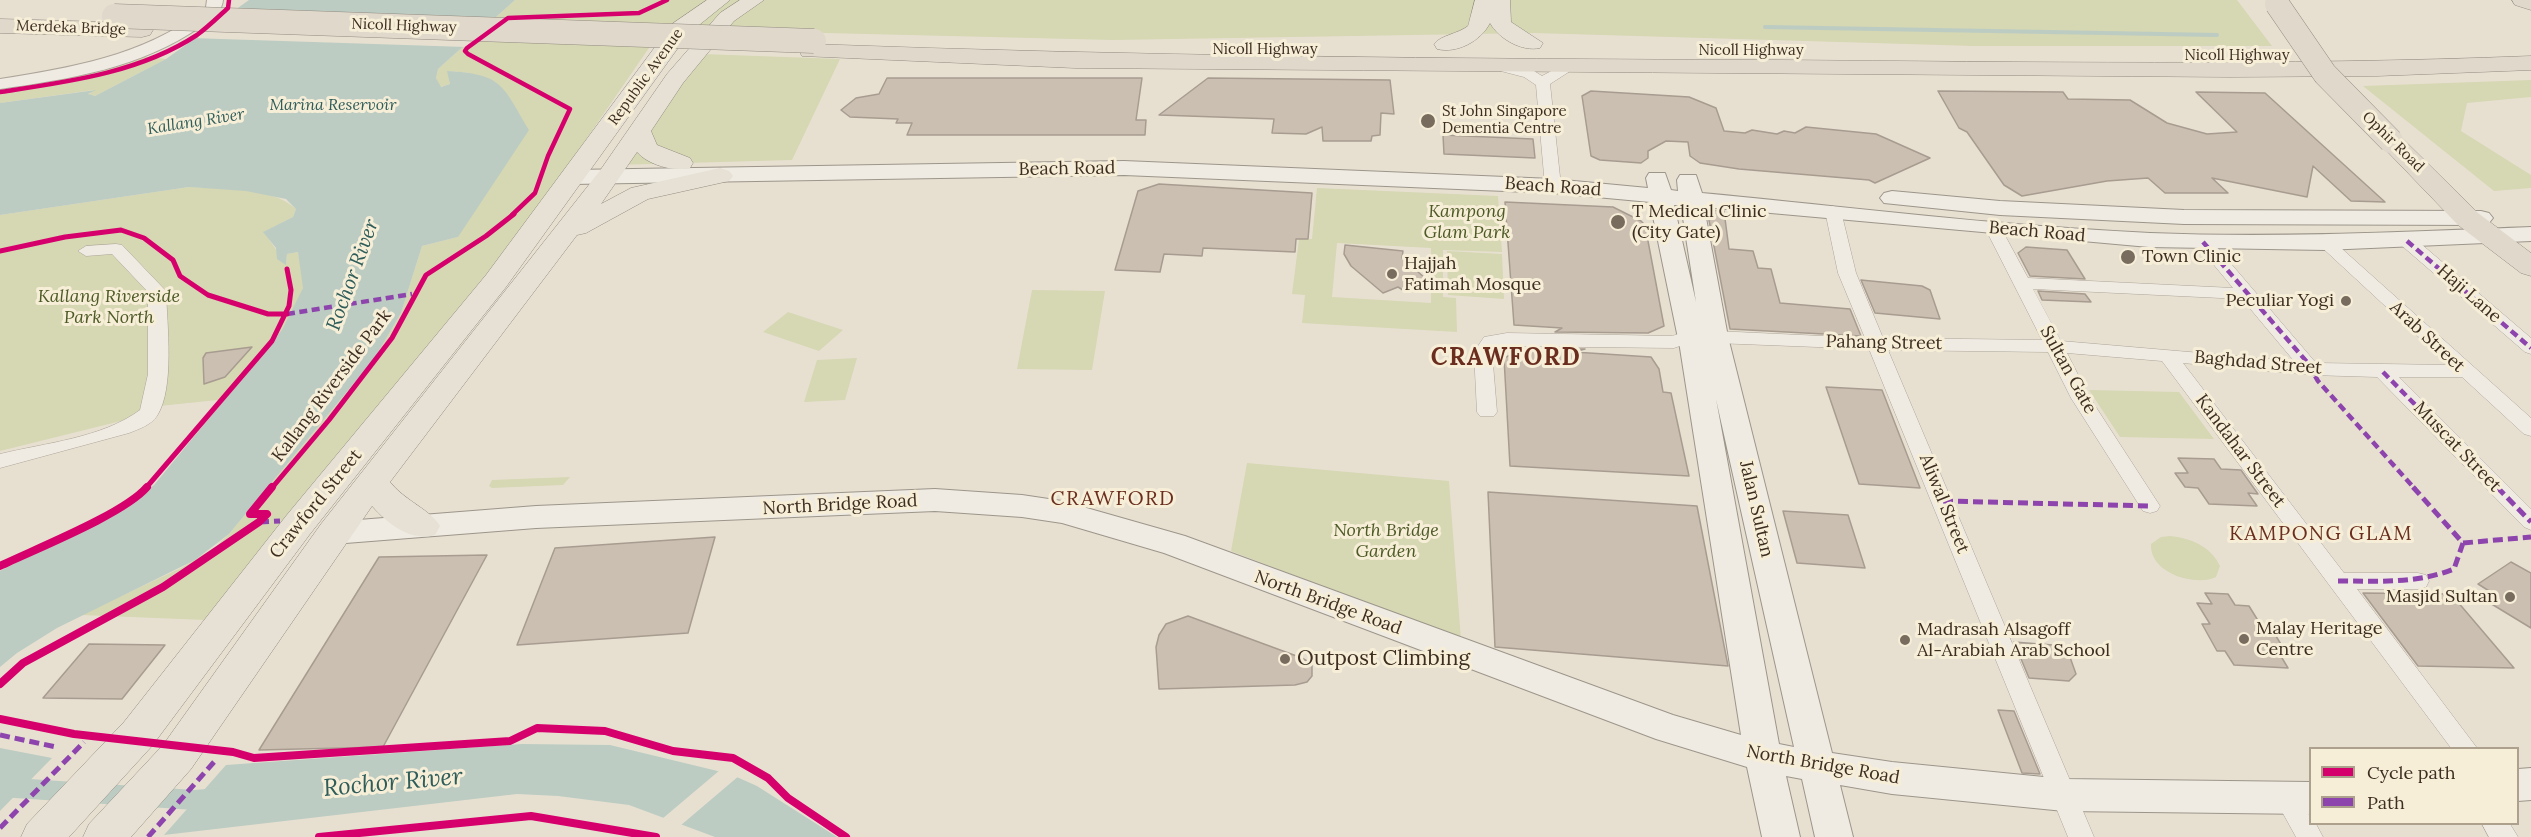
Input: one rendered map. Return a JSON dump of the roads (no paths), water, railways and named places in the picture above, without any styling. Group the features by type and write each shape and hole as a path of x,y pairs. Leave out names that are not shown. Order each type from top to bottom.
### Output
{"highway":[{"path":"2523,0 2531,4"},
{"name":"Ophir Road","path":"2276,2 2325,74 2444,191 2468,219 2531,267"},
{"name":"Nicoll Highway","path":"0,13 812,46 1075,61 2230,70 2531,63"},
{"name":"Nicoll Highway","path":"0,26 812,46 1074,49 1846,52 2350,57 2531,48"},
{"path":"1287,50 1445,44 1556,43"},
{"path":"1726,45 1846,52"}],"main road":[{"name":"Republic Avenue","path":"577,171 680,29 720,0"},
{"name":"Republic Avenue","path":"612,171 639,130 717,27 727,17 754,0"},
{"path":"1445,44 1473,34 1480,26 1485,0"},
{"path":"1500,0 1502,24 1515,36 1532,43"},
{"path":"639,130 641,143 645,149 702,170"},
{"name":"Beach Road","path":"577,171 1124,168 1501,175 1689,188 1929,213 1993,228 2203,242 2325,243 2531,234"},
{"path":"561,238 640,193 702,170"},
{"name":"Crawford Street","path":"42,837 131,741 298,525 496,281 577,171"},
{"name":"Crawford Street","path":"104,837 177,757 333,533 612,171"},
{"name":"Jalan Sultan","path":"1659,186 1704,343 1834,837"},
{"name":"Beach Road","path":"1689,188 1833,211 2468,219 2531,215"},
{"name":"Jalan Sultan","path":"1689,188 1704,343 1763,757 1781,837"},
{"path":"373,481 387,504 401,515 423,526"},
{"name":"North Bridge Road","path":"333,533 536,517 935,500 1022,506 1062,512 1173,544 1669,729 1763,757 1892,778 2064,795 2299,798"},
{"path":"131,741 202,670 301,543 315,536 333,533"}],"street":[{"path":"0,75 73,63 146,40 177,26 195,12 194,0"},
{"path":"0,84 83,69 131,55 193,26 211,12 215,0"},
{"path":"1493,66 1529,74 1543,83"},
{"path":"1543,83 1551,75 1571,66"},
{"path":"1543,83 1552,177"},
{"name":"Aliwal Street","path":"1833,211 1847,273 1879,344 2081,837"},
{"name":"Sultan Gate","path":"1993,228 2081,398 2150,506"},
{"name":"Haji Lane","path":"2407,241 2531,348"},
{"path":"2203,242 2312,369"},
{"name":"Arab Street","path":"2325,243 2531,429"},
{"path":"0,461 124,428 136,423 151,410 158,358 157,291 116,249 86,251"},
{"path":"2022,283 2248,294"},
{"name":"Pahang Street","path":"1487,411 1483,352 1490,341 1507,339 1615,342 1622,345 1704,343 2054,346"},
{"name":"Baghdad Street","path":"2054,346 2312,369 2383,372 2463,370"},
{"name":"Kandahar Street","path":"2167,355 2463,747"},
{"name":"Muscat Street","path":"2383,372 2531,522"},
{"path":"2338,581 2418,581"},
{"path":"2299,798 2310,837"},
{"path":"2495,825 2505,837"}],"water":[{"name":"Marina Reservoir","path":"249,0 515,0 438,69 436,78 441,87 450,84 447,71 480,75 490,79 506,92 529,130 458,237 422,246 401,313 374,359 229,534 195,560 57,628 17,653 0,667 0,571 121,509 154,485 282,330 303,288 298,252 287,254 286,265 277,259 276,248 263,232 293,217 296,209 286,199 246,191 189,187 0,215 0,103 96,90 88,94 95,96 166,59"},
{"path":"522,744 610,745 730,774 757,786 837,837 715,837 629,805 558,796 517,794 164,835 226,765"},
{"path":"0,748 52,758 0,811"}],"waterway":[{"path":"1765,27 2217,35"},
{"name":"Rochor River","path":"0,787 194,800 220,798"}],"place":[{"name":"St John Singapore Dementia Centre","path":"1428,121"},
{"name":"T Medical Clinic (City Gate)","path":"1618,222"},
{"name":"Town Clinic","path":"2128,257"},
{"name":"Hajjah Fatimah Mosque","path":"1392,274"},
{"name":"Peculiar Yogi","path":"2346,301"},
{"name":"Masjid Sultan","path":"2510,597"},
{"name":"Malay Heritage Centre","path":"2244,639"},
{"name":"Madrasah Alsagoff Al-Arabiah Arab School","path":"1905,640"},
{"name":"Outpost Climbing","path":"1285,659"}],"district":[{"name":"CRAWFORD","path":"1506,358"},
{"name":"CRAWFORD","path":"1113,499"},
{"name":"KAMPONG GLAM","path":"2321,534"}],"water label":[{"name":"Kallang River","path":"196,122"}],"park label":[{"name":"Kampong Glam Park","path":"1467,222"},
{"name":"Kallang Riverside Park North","path":"109,307"},
{"name":"North Bridge Garden","path":"1386,541"}]}
